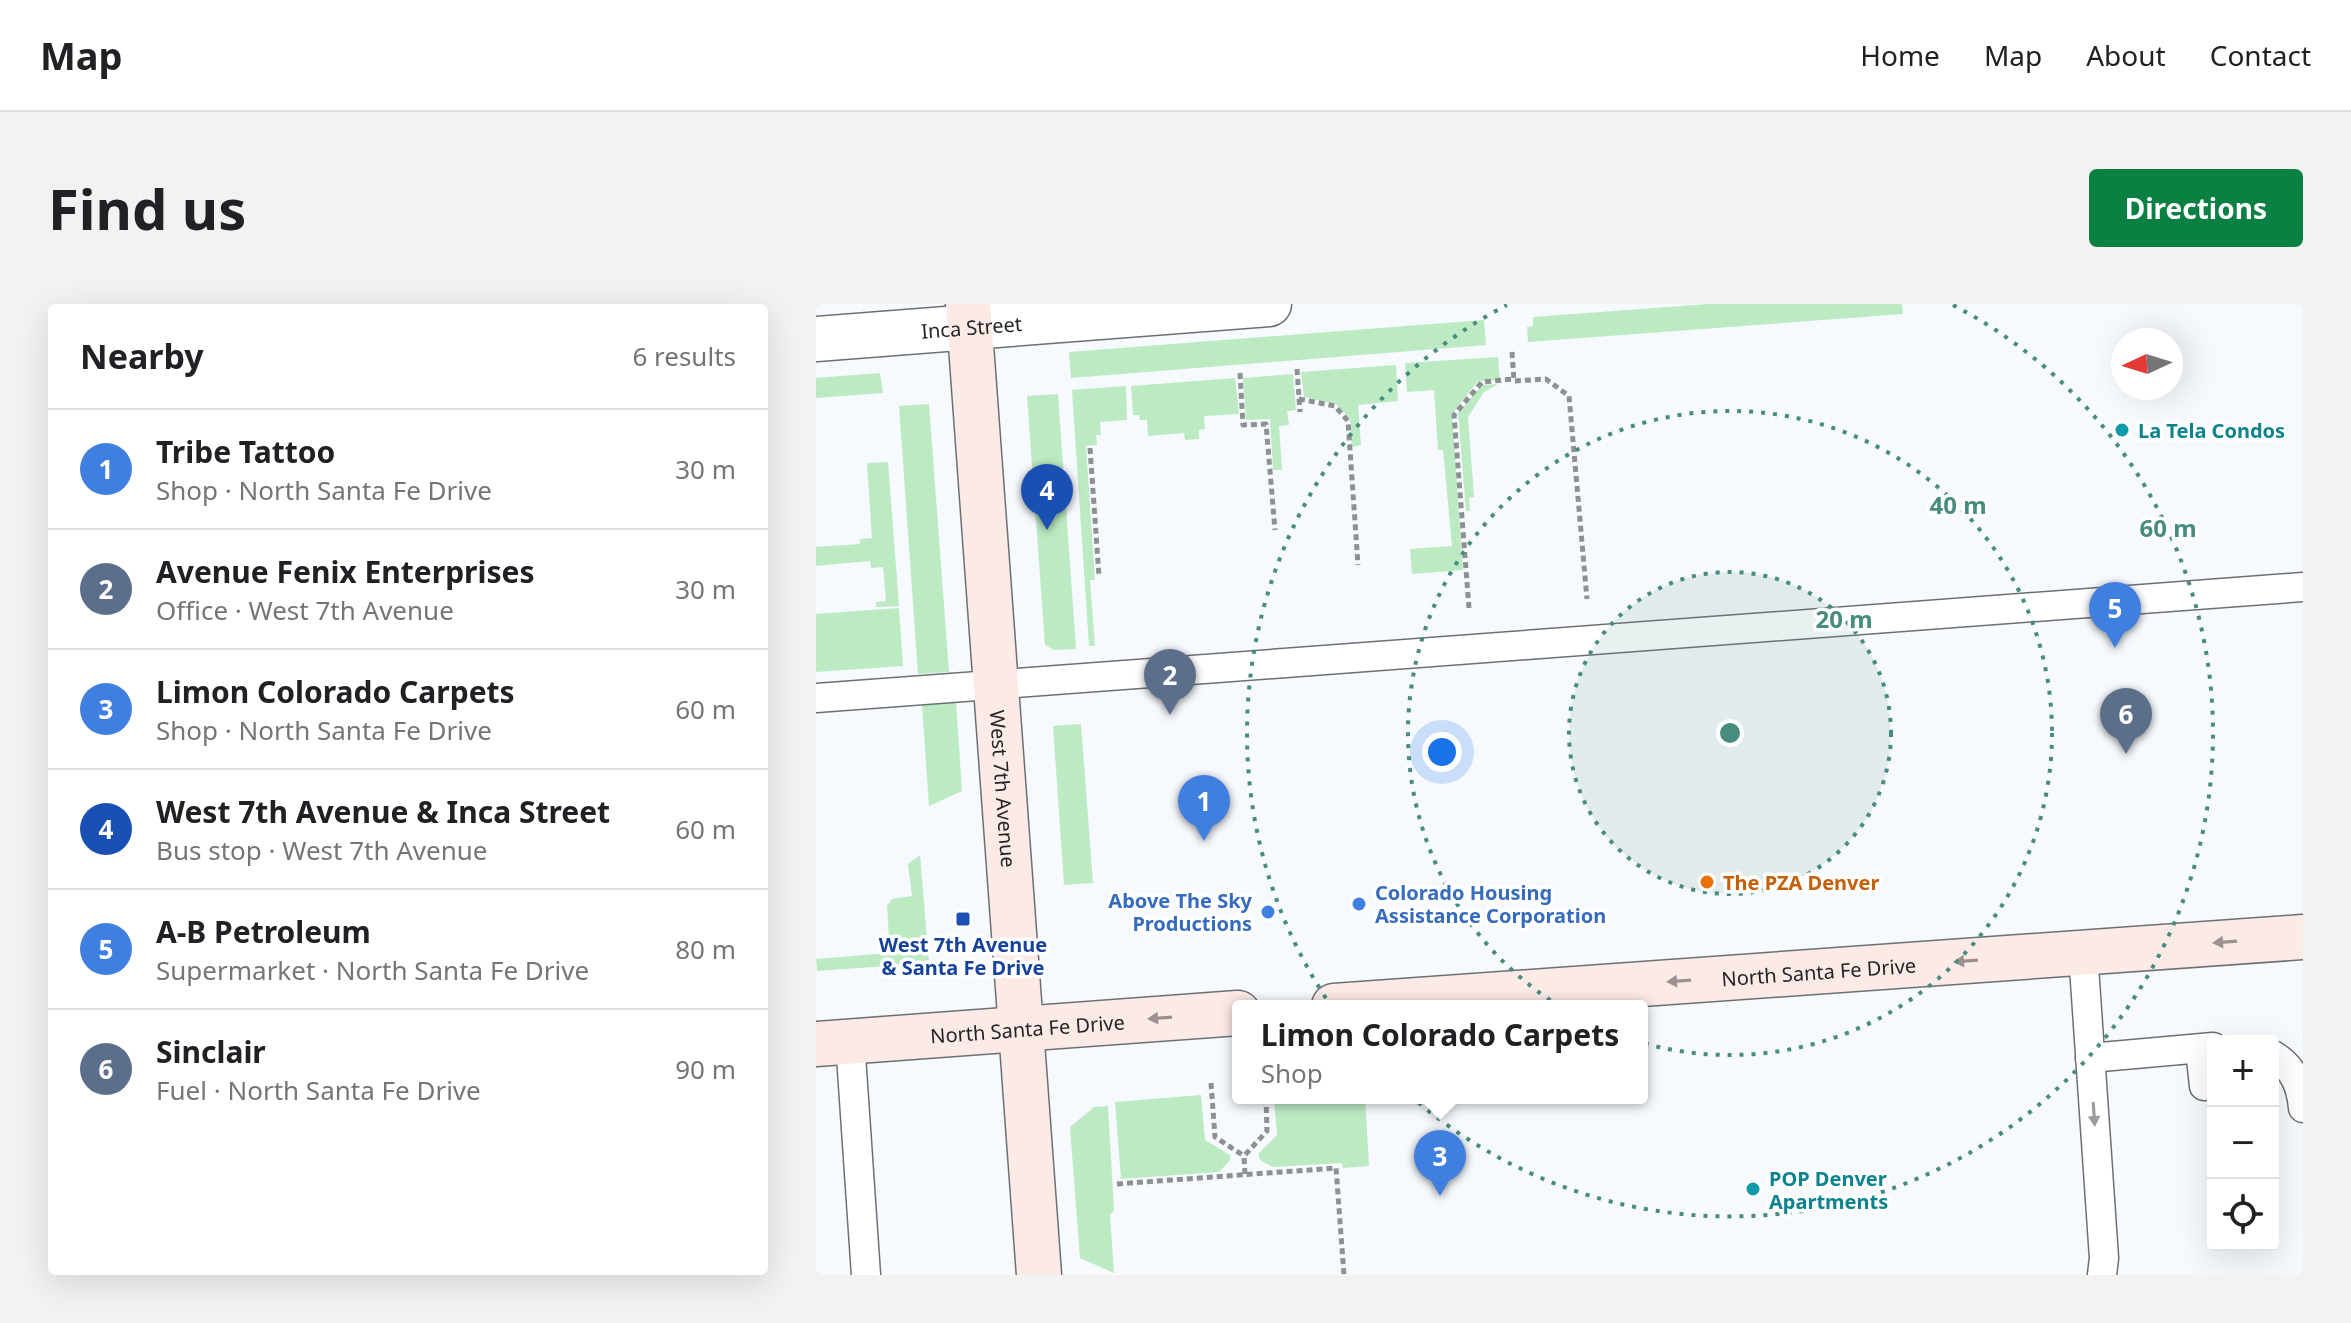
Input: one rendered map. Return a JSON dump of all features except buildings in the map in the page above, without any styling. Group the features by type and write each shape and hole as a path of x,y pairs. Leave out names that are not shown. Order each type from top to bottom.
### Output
{"main road":[{"name":"West 7th Avenue","path":"968,315 1039,1275"},
{"name":"North Santa Fe Drive","path":"1417,1000 2303,937"},
{"name":"North Santa Fe Drive","path":"833,1043 1232,1013"}],"street":[{"name":"Inca Street","path":"816,339 968,315 1269,304"}],"lane":[{"path":"816,698 2303,587"},
{"path":"2083,952 2104,1258 2102,1275"},
{"path":"833,1043 866,1275"},
{"path":"2090,1058 2207,1048 2204,1086"},
{"path":"2279,1060 2294,1074 2302,1094 2303,1108"}],"path":[{"path":"1512,352 1514,379"},
{"path":"1297,369 1300,412"},
{"path":"1240,373 1243,425 1266,424 1275,530"},
{"path":"1472,649 1454,415 1482,382 1514,379 1546,379 1569,396 1591,640"},
{"path":"1299,399 1335,406 1348,421 1358,565"},
{"path":"1090,448 1099,576"},
{"path":"1211,1083 1215,1137 1244,1156"},
{"path":"1245,1174 1244,1156 1267,1131 1266,1104"},
{"path":"1117,1184 1336,1168 1344,1275"}],"green space":[{"path":"1708,304 1902,304 1903,314 1528,342 1527,327 1533,326 1533,317"},
{"path":"1484,320 1486,345 1071,378 1069,352"},
{"path":"1498,357 1500,380 1478,381 1452,414 1463,570 1412,574 1410,549 1452,546 1443,450 1438,450 1434,390 1407,392 1405,363"},
{"path":"1396,365 1398,401 1358,405 1361,445 1352,447 1350,419 1336,404 1304,397 1301,372"},
{"path":"880,373 883,393 816,398 816,378"},
{"path":"1293,374 1296,410 1287,411 1289,425 1279,426 1282,470 1273,470 1270,419 1246,420 1243,378"},
{"path":"1235,378 1239,414 1204,416 1205,429 1199,430 1199,439 1185,440 1184,433 1148,436 1147,420 1133,415 1131,386"},
{"path":"1498,384 1484,392 1468,417 1474,497 1469,498 1470,511 1466,511 1458,413 1482,385"},
{"path":"1126,386 1127,420 1100,422 1101,435 1096,435 1097,445 1086,446 1095,580 1090,580 1095,646 1089,646 1072,390"},
{"path":"1058,394 1076,649 1054,650 1045,645 1027,396"},
{"path":"929,404 949,672 918,674 899,406"},
{"path":"888,462 899,606 876,607 876,602 886,601 883,567 871,568 870,561 816,566 816,547 860,544 860,539 872,538 867,463"},
{"path":"899,608 903,666 816,672 816,614"},
{"path":"956,702 962,791 929,806 922,704"},
{"path":"1081,724 1093,883 1064,885 1053,726"},
{"path":"920,855 929,963 817,971 816,959 890,953 887,906 892,899 912,896 908,864"},
{"path":"1201,1095 1205,1140 1230,1155 1230,1160 1219,1172 1121,1179 1115,1102"},
{"path":"1274,1104 1365,1104 1369,1166 1343,1168 1342,1163 1273,1167 1260,1160 1258,1154 1277,1135"},
{"path":"1108,1106 1114,1273 1080,1258 1070,1127 1094,1107"}],"place":[{"name":"La Tela Condos","path":"2122,430"},
{"name":"West 7th Avenue & Inca Street","path":"1047,530"},
{"name":"A-B Petroleum","path":"2115,648"},
{"name":"Avenue Fenix Enterprises","path":"1170,715"},
{"name":"Sinclair","path":"2126,754"},
{"name":"Tribe Tattoo","path":"1204,841"},
{"name":"The PZA Denver","path":"1707,882"},
{"name":"Colorado Housing Assistance Corporation","path":"1359,904"},
{"name":"Above The Sky Productions","path":"1268,912"},
{"name":"West 7th Avenue & Santa Fe Drive","path":"963,919"},
{"name":"POP Denver Apartments","path":"1753,1189"},
{"name":"Limon Colorado Carpets","path":"1440,1196"}]}
